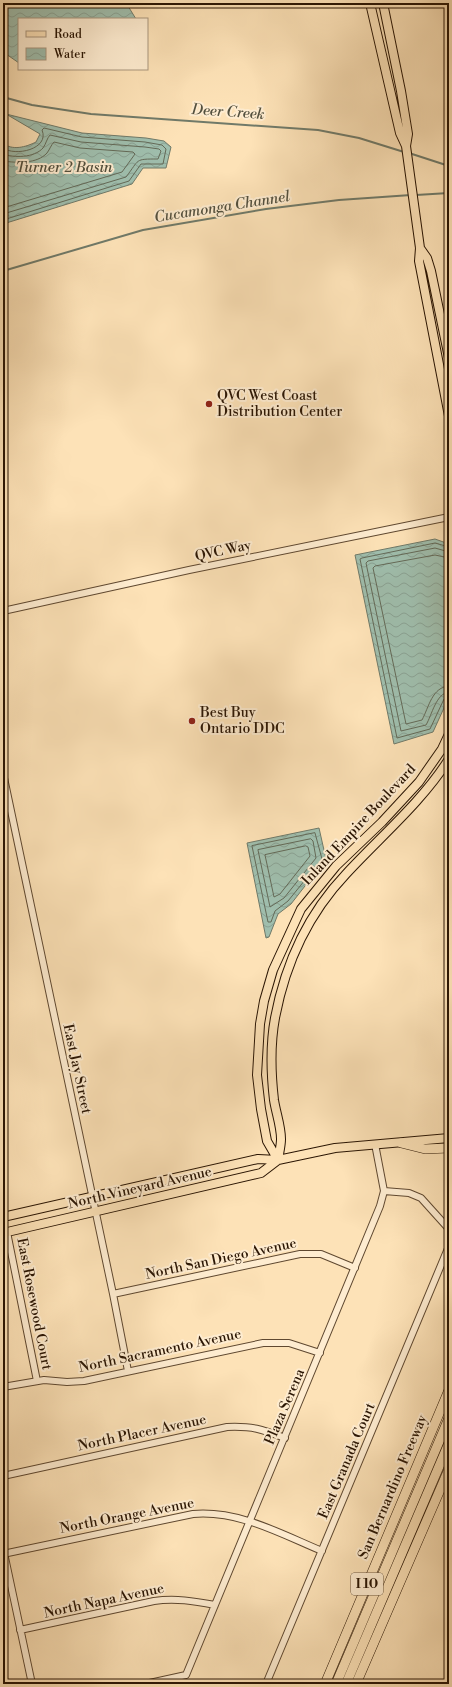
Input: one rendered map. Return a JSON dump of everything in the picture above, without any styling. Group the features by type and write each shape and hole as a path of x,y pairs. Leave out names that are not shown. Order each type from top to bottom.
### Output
{"highway":[{"path":"400,1142 425,1150 449,1148"},
{"name":"San Bernardino Freeway","path":"325,1684 449,1390"},
{"path":"336,1684 449,1418"},
{"path":"346,1684 449,1443"},
{"name":"I 10","path":"356,1684 449,1469"}],"main road":[{"path":"370,3 400,133 406,146 420,248 419,261 449,416"},
{"path":"383,3 408,134 406,146"},
{"path":"420,248 427,258 431,271 449,358"},
{"name":"Inland Empire Boulevard","path":"278,1160 267,1139 257,1075 260,1024 264,1001 273,970 301,909 336,866 419,782 442,749 449,734"},
{"name":"Inland Empire Boulevard","path":"278,1160 281,1139 274,1101 272,1050 276,1014 281,990 290,962 302,936 321,905 345,874 414,806 449,759"},
{"name":"North Vineyard Avenue","path":"4,1217 258,1159 278,1160 335,1148 449,1138"},
{"name":"North Vineyard Avenue","path":"5,1232 261,1174 278,1160"}],"street":[{"name":"QVC Way","path":"3,611 189,570 449,517"},
{"name":"East Jay Street","path":"3,773 128,1371"},
{"name":"Plaza Serena","path":"145,1684 186,1675 380,1206 384,1192 375,1144"},
{"path":"384,1192 409,1193 421,1198 448,1228 449,1234"},
{"name":"East Rosewood Court","path":"5,1232 37,1381"},
{"name":"East Granada Court","path":"266,1684 449,1246"},
{"name":"North San Diego Avenue","path":"113,1294 300,1254 321,1254 355,1268"},
{"name":"North Sacramento Avenue","path":"3,1387 37,1381 79,1381 263,1343 289,1343 320,1353"},
{"name":"North Placer Avenue","path":"3,1476 227,1427 246,1426 260,1428 285,1438"},
{"name":"North Orange Avenue","path":"3,1552 193,1514 210,1512 251,1521 322,1551"},
{"path":"3,1552 32,1684"},
{"name":"North Napa Avenue","path":"20,1630 170,1599 187,1600 215,1605"}],"water":[{"path":"3,3 122,3 128,6 135,18 18,18 18,62 6,54 6,47 3,47"},
{"name":"Turner 2 Basin","path":"6,114 82,133 146,138 164,141 171,147 166,168 143,168 132,184 3,224 3,143 15,148 24,147 36,142 40,134"},
{"path":"435,539 449,544 449,697 433,732 394,744 355,555"},
{"path":"319,828 326,859 291,904 278,914 269,937 266,938 247,843"}],"waterway":[{"name":"Deer Creek","path":"3,97 32,105 91,114 318,130 359,138 404,152"},
{"name":"Deer Creek","path":"409,153 449,166"},
{"name":"Cucamonga Channel","path":"416,195 449,193"},
{"name":"Cucamonga Channel","path":"3,271 143,230 266,209 339,200 411,195"}],"place":[{"name":"QVC West Coast Distribution Center","path":"209,404"},
{"name":"Best Buy Ontario DDC","path":"192,721"}]}
